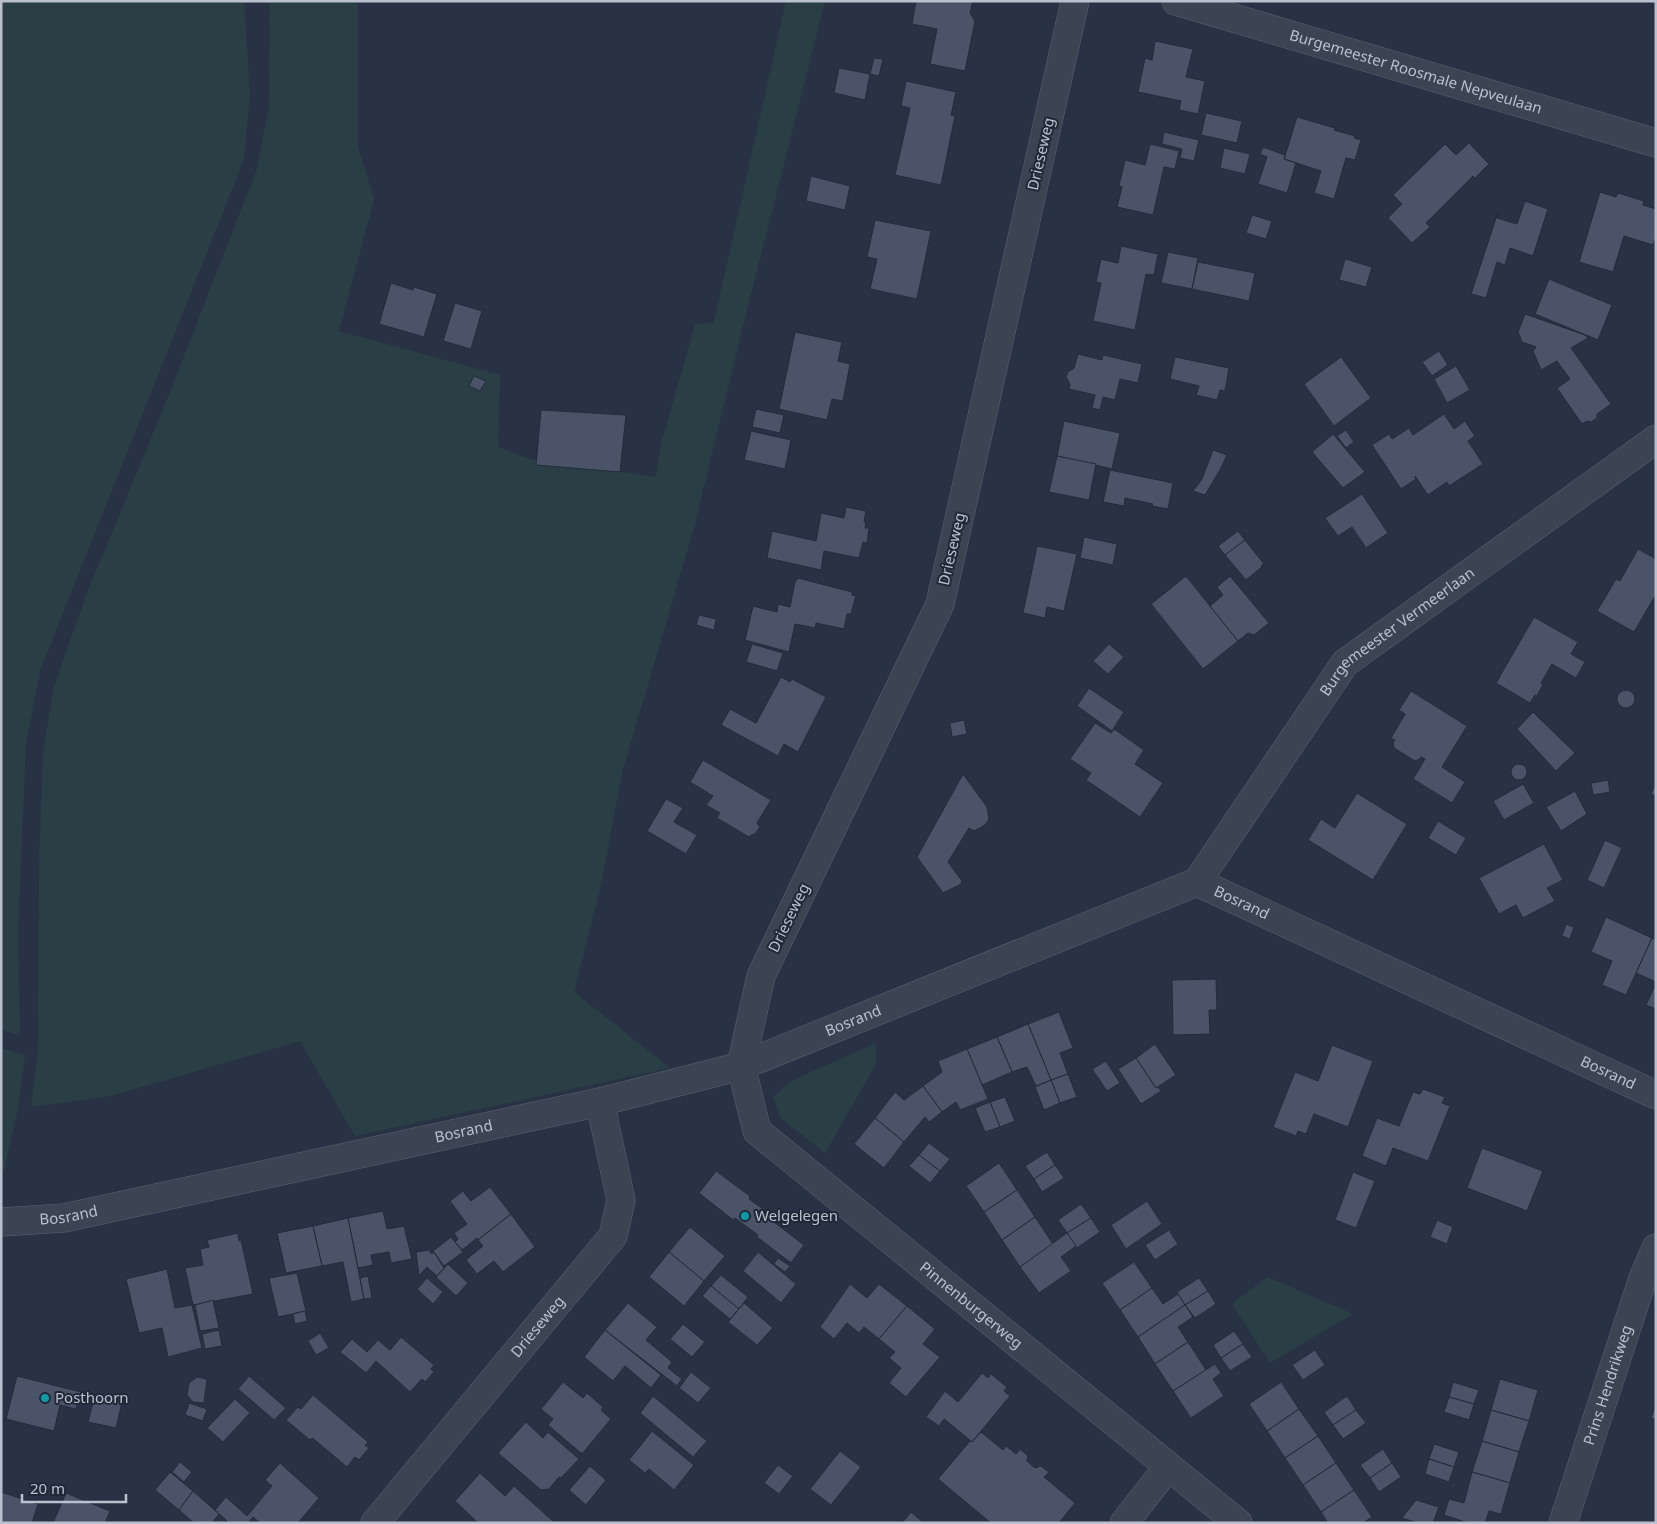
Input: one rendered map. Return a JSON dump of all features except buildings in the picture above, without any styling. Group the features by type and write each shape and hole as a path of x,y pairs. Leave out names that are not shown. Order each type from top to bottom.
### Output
{"street":[{"name":"Drieseweg","path":"741,1066 761,976 940,604 1075,1"},
{"name":"Burgemeester Roosmale Nepveulaan","path":"1176,1 1656,143"},
{"name":"Burgemeester Vermeerlaan","path":"1197,882 1344,664 1656,439"},
{"name":"Bosrand","path":"3,1229 64,1218 600,1102 741,1066 1197,882 1656,1095"},
{"name":"Pinnenburgerweg","path":"741,1066 757,1131 1238,1523"},
{"name":"Drieseweg","path":"376,1523 613,1236 621,1200 600,1102"},
{"name":"Prins Hendrikweg","path":"1563,1523 1643,1278 1656,1248"},
{"path":"1124,1523 1168,1467"}],"green space":[{"path":"1,1 244,1 250,95 244,159 40,671 26,744 18,934 20,1036 1,1029"},
{"path":"270,1 358,1 358,146 374,199 339,331 500,375 498,447 529,459 656,477 661,444 695,325 714,322 786,1 825,1 694,528 623,770 599,893 574,992 670,1068 355,1136 300,1041 111,1096 31,1107 38,1053 39,865 43,751 54,686 87,593 168,397 257,169 269,106"},
{"path":"876,1043 876,1064 825,1153 781,1118 773,1097 789,1082"},
{"path":"1,1048 25,1055 18,1109 1,1183"},
{"path":"1267,1277 1353,1314 1270,1363 1232,1304"}],"place":[{"name":"Welgelegen","path":"745,1216"},
{"name":"Posthoorn","path":"45,1398"}]}
